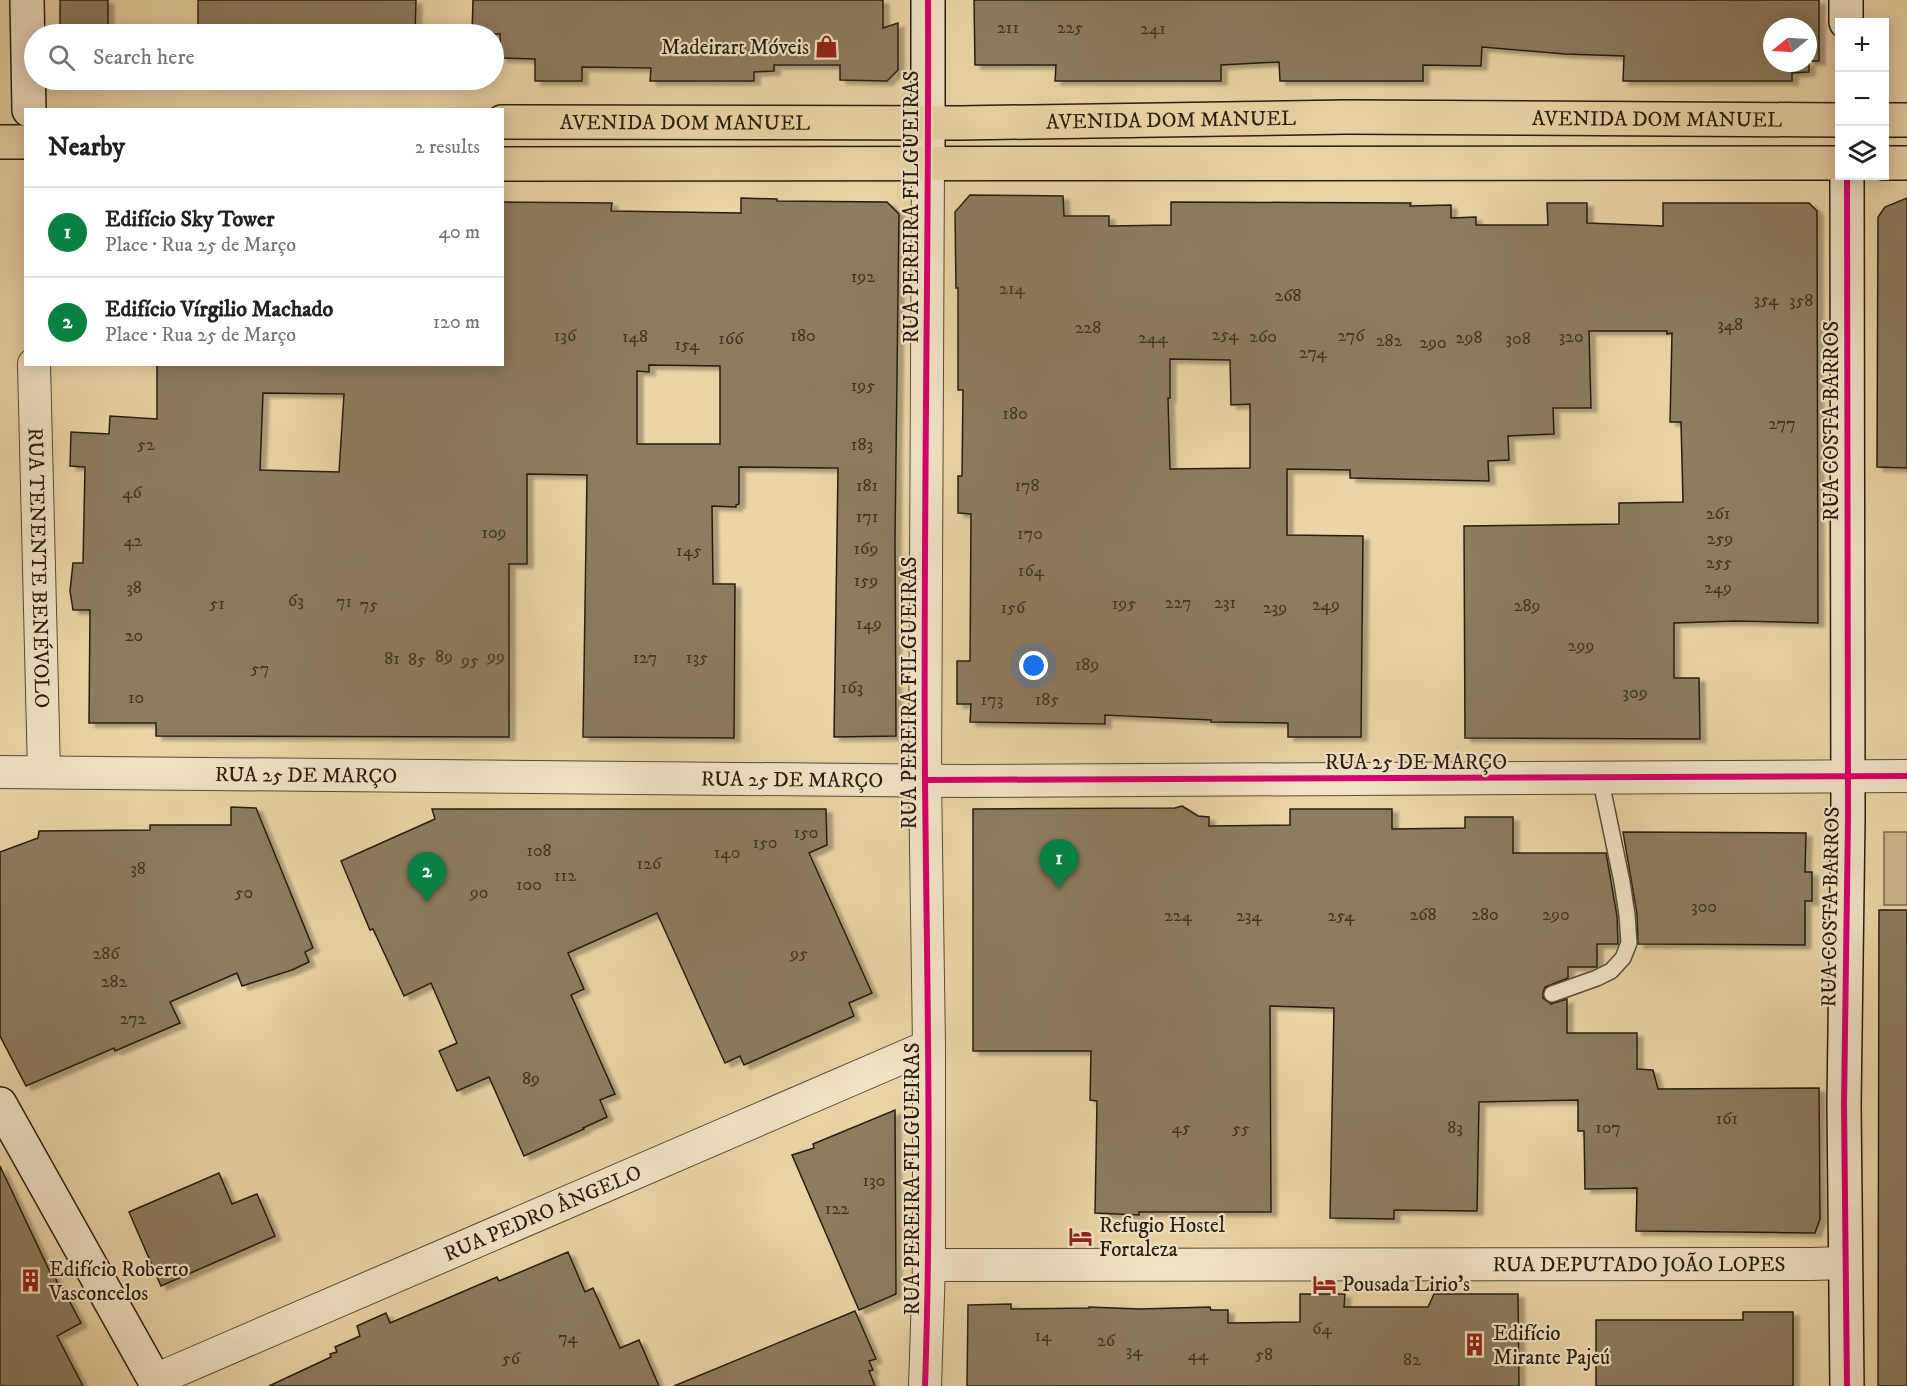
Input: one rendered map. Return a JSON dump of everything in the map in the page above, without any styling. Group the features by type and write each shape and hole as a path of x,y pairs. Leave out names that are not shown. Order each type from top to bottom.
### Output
{"main road":[{"name":"AVENIDA DOM MANUEL","path":"504,122 928,123 1346,117 1835,120"},
{"path":"1889,120 1907,120"},
{"path":"0,142 24,142"},
{"name":"AVENIDA DOM MANUEL","path":"504,164 1835,163"},
{"path":"1889,163 1907,163"}],"street":[{"path":"27,0 27,24"},
{"name":"RUA PEREIRA FILGUEIRAS","path":"926,1386 929,1265 929,1046 925,780 928,0"},
{"path":"1846,0 1846,18"},
{"path":"29,90 29,108"},
{"name":"RUA COSTA BARROS","path":"1847,180 1848,776 1844,1105 1847,1386"},
{"name":"RUA TENENTE BENÉVOLO","path":"34,366 44,772"},
{"name":"RUA 25 DE MARÇO","path":"0,772 925,780 1907,776"},
{"name":"RUA PEDRO ÂNGELO","path":"156,1383 929,1046"},
{"path":"0,1104 156,1383"},
{"name":"RUA DEPUTADO JOÃO LOPES","path":"929,1265 1845,1263"}],"lane":[{"path":"1552,994 1611,971 1623,958 1629,943 1622,882 1600,777"}],"shaded area":[{"path":"1884,832 1907,832 1907,905 1884,905"}],"building":[{"path":"60,0 108,0 108,24 60,24"},
{"path":"198,0 416,0 415,24 198,24"},
{"path":"473,0 883,0 883,28 898,23 898,70 887,81 840,80 840,65 774,65 774,71 754,72 754,81 650,81 651,68 582,67 582,81 535,81 535,59 504,58 504,24 472,24"},
{"path":"974,0 1819,0 1819,61 1817,61 1817,18 1763,18 1763,72 1809,72 1792,73 1792,81 1623,81 1624,56 1482,47 1481,66 1423,65 1423,81 1280,81 1279,62 1221,65 1221,81 1055,81 1056,65 975,65"},
{"path":"970,195 1063,196 1064,216 1109,216 1109,226 1171,225 1171,202 1411,203 1410,206 1451,205 1451,218 1476,217 1476,225 1548,225 1547,203 1587,203 1587,223 1663,226 1663,203 1809,203 1817,211 1818,623 1736,621 1674,623 1674,678 1699,678 1700,739 1465,738 1464,526 1619,524 1619,503 1683,502 1681,422 1670,422 1672,333 1667,334 1667,331 1589,331 1591,408 1553,408 1554,434 1508,436 1509,460 1488,461 1489,481 1350,478 1350,470 1287,469 1287,535 1363,536 1361,737 1288,737 1288,723 1211,722 1211,720 1105,715 1105,724 970,722 971,704 957,704 957,661 970,661 971,514 958,513 958,476 962,476 963,390 958,390 955,212","holes":["1170,359 1230,360 1231,405 1250,404 1250,468 1170,469 1168,398 1170,398"]},
{"path":"741,198 777,199 777,201 887,202 899,214 895,540 896,736 834,737 838,468 739,467 739,504 736,507 712,506 713,584 735,584 734,738 583,737 587,475 527,474 527,564 509,564 509,737 156,736 156,723 89,723 90,610 73,610 70,591 73,563 83,563 85,467 70,466 71,432 109,434 110,416 157,419 157,366 504,366 504,202 612,203 611,211 741,213","holes":["649,365 720,366 720,444 637,444 637,371 649,372","263,393 344,394 339,472 260,470"]},
{"path":"1907,198 1907,468 1877,467 1878,217 1885,207"},
{"path":"1182,806 1198,816 1209,817 1209,826 1290,825 1290,809 1392,809 1392,829 1465,828 1465,817 1513,817 1513,853 1606,853 1617,916 1618,944 1597,944 1597,967 1568,967 1568,978 1545,987 1543,998 1551,1004 1567,999 1567,1033 1637,1033 1637,1069 1653,1070 1658,1089 1819,1088 1820,1219 1815,1233 1636,1231 1637,1188 1585,1189 1584,1131 1578,1131 1578,1100 1479,1102 1477,1211 1394,1210 1394,1219 1330,1218 1334,1008 1270,1006 1271,1212 1139,1212 1139,1215 1095,1213 1097,1101 1090,1100 1091,1051 973,1051 973,809 1175,808"},
{"path":"231,807 256,808 313,948 305,952 309,962 242,986 237,973 170,1002 180,1023 115,1051 114,1048 26,1086 0,1036 0,852 38,838 39,831 150,830 150,825 231,825"},
{"path":"432,809 826,809 827,845 809,853 872,993 849,1003 854,1016 744,1065 740,1056 725,1063 657,913 568,953 584,989 571,995 615,1094 600,1100 607,1117 524,1156 489,1077 457,1091 439,1051 457,1043 431,983 404,996 373,929 370,930 341,861 435,819"},
{"path":"1623,832 1806,833 1805,872 1812,872 1812,901 1805,901 1805,945 1638,944 1637,914"},
{"path":"1879,910 1907,910 1907,1386 1878,1386"},
{"path":"895,1110 896,1294 859,1310 792,1155 814,1148 813,1144"},
{"path":"0,1166 50,1272 52,1271 61,1290 63,1289 81,1323 57,1336 83,1386 0,1386"},
{"path":"219,1173 232,1204 257,1194 275,1236 161,1286 129,1212"},
{"path":"568,1252 585,1292 593,1288 620,1348 639,1340 659,1386 269,1386 331,1357 330,1354 337,1352 335,1347 360,1336 357,1326 386,1313 390,1323 497,1277 499,1281"},
{"path":"1300,1294 1345,1294 1344,1307 1428,1307 1434,1294 1518,1294 1519,1386 967,1386 968,1305 1011,1304 1011,1309 1210,1307 1211,1310 1228,1310 1228,1323 1300,1322"},
{"path":"855,1311 876,1359 869,1361 873,1370 869,1371 875,1386 674,1386"},
{"path":"1743,1312 1793,1312 1793,1386 1596,1386 1596,1320 1743,1320"}],"cycle path":[{"path":"925,1386 929,1159 925,682 928,0"},
{"path":"1847,180 1848,817 1844,1105 1847,1386"},
{"path":"925,780 1907,776"}],"place":[{"name":"Madeirart Móveis","path":"827,47"},
{"name":"Edifício Sky Tower","path":"1059,889"},
{"name":"Edifício Vírgilio Machado","path":"427,902"},
{"name":"Refugio Hostel Fortaleza","path":"1081,1237"},
{"name":"Edifício Roberto Vasconcelos","path":"31,1281"},
{"name":"Pousada Lirio's","path":"1324,1284"},
{"name":"Edifício Mirante Pajeú","path":"1475,1345"}]}
